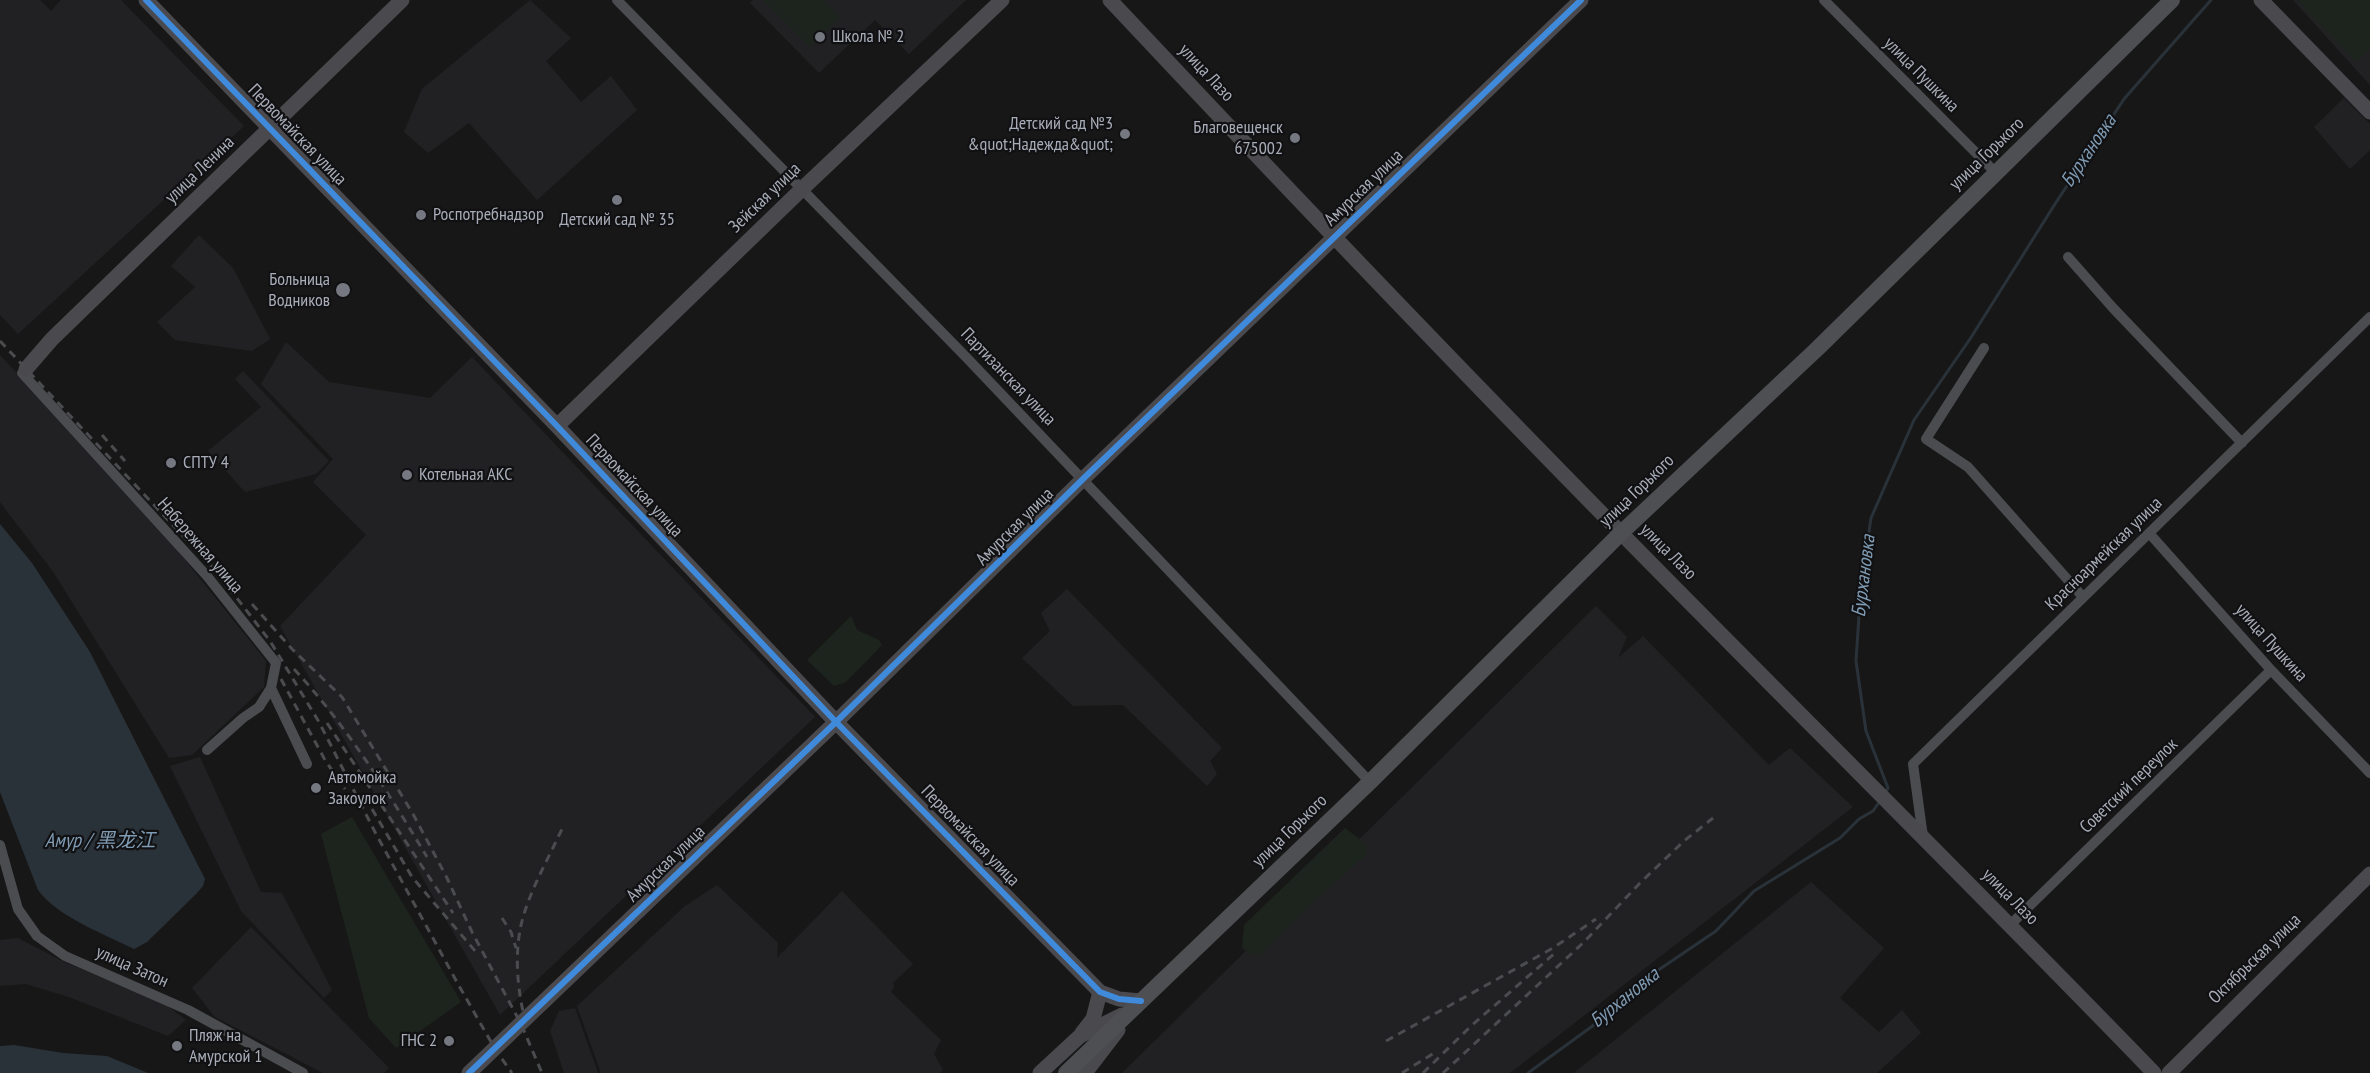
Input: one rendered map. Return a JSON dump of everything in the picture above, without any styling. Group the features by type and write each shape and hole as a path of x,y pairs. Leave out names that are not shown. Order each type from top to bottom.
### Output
{"main road":[{"name":"улица Горького","path":"1136,1006 1370,782 1621,533 1818,348 2172,0"},
{"path":"1066,1073 1136,1006"}],"street":[{"name":"Первомайская улица","path":"146,0 557,426 836,722 1100,992"},
{"name":"улица Ленина","path":"26,369 52,339 402,0"},
{"name":"Партизанская улица","path":"617,0 803,188 1370,782"},
{"name":"Зейская улица","path":"557,426 803,188 1002,0"},
{"name":"улица Лазо","path":"1110,0 1334,237 1621,533 2154,1073"},
{"name":"Амурская улица","path":"469,1073 836,722 1083,480 1581,0"},
{"name":"улица Пушкина","path":"1824,0 1996,173"},
{"path":"2261,0 2370,112"},
{"path":"2068,257 2113,308 2242,443"},
{"name":"Красноармейская улица","path":"1923,837 1913,764 2370,317"},
{"path":"1984,348 1926,439 1968,467 2083,597"},
{"name":"Набережная улица","path":"26,369 22,373 207,576 262,644 276,663 271,688"},
{"name":"улица Пушкина","path":"2150,533 2271,670 2370,774"},
{"name":"Советский переулок","path":"2010,925 2271,670"},
{"path":"207,750 259,707 271,688"},
{"path":"271,688 307,764"},
{"name":"улица Затон","path":"0,845 18,909 37,936 65,956 188,1010 303,1073"},
{"name":"Октябрьская улица","path":"2169,1073 2370,874"},
{"path":"1080,1036 1093,1019 1100,992 1136,1006"},
{"name":"улица Горького","path":"1040,1073 1080,1036 1136,1006"},
{"name":"улица Горького","path":"1085,1073 1136,1006"}],"shaded area":[{"path":"0,0 40,0 51,11 61,0 121,0 244,126 18,334 0,315"},
{"path":"530,0 571,38 546,61 581,102 611,76 637,110 537,200 469,123 428,153 404,132 422,89"},
{"name":"Школа № 2","path":"753,0 966,0 909,54 875,20 819,73 750,3"},
{"path":"763,0 824,0 840,17 810,47"},
{"path":"2293,0 2370,0 2370,85"},
{"path":"2297,0 2370,0 2370,49 2356,62"},
{"path":"2344,98 2370,124 2370,150 2350,169 2314,127"},
{"path":"199,235 233,268 270,339 252,351 175,340 157,322 195,287 171,266"},
{"path":"286,342 329,382 430,398 472,357 815,717 500,1015 280,626 366,535 313,482 333,459 261,384"},
{"path":"0,355 145,510 266,661 264,687 192,755 169,758 54,573 0,502"},
{"path":"243,371 329,461 316,474 245,492 208,451 261,407 235,379"},
{"path":"1067,589 1222,748 1210,761 1217,774 1207,786 1123,705 1073,706 1022,658 1050,631 1041,613"},
{"path":"1596,606 1627,637 1618,658 1643,636 1769,765 1790,748 1853,807 1510,1073 1122,1073"},
{"path":"851,616 857,630 879,640 882,645 846,682 834,686 807,660"},
{"path":"200,757 261,892 282,893 332,990 324,998 241,911 170,766"},
{"path":"352,817 461,1002 396,1048 369,1018 321,834"},
{"path":"1345,828 1366,844 1367,854 1310,905 1261,955 1252,955 1242,948 1244,925"},
{"path":"1811,882 1884,948 1840,998 1879,1032 1902,1010 1921,1033 1877,1073 1574,1073"},
{"path":"717,885 778,943 777,958 842,891 913,964 893,983 894,987 891,992 941,1040 934,1054 943,1070 940,1073 601,1073 577,1006 685,906"},
{"path":"251,927 389,1068 384,1073 323,1073 215,1017 192,988"},
{"path":"18,938 64,962 165,1004 186,1020 168,1036 69,997 26,984 0,986 0,940"},
{"path":"575,1008 598,1073 564,1073 550,1031 559,1011"}],"water":[{"name":"Амур / 黑龙江","path":"0,524 32,563 90,652 205,879 203,886 196,894 147,942 134,949 69,917 57,909 38,890 0,792"},
{"path":"14,1045 63,1053 107,1056 148,1073 0,1073 0,1046"}],"waterway":[{"name":"Бурхановка","path":"1885,793 1888,788 1866,731 1856,661 1861,585 1871,518 1914,420 1970,339 2055,204 2124,99 2211,0"},
{"name":"Бурхановка","path":"1528,1073 1635,995 1651,975 1716,931 1754,891 1840,838 1859,819 1873,811 1880,801"}],"railway":[{"path":"0,341 216,571 270,641 319,722 376,834 458,984 495,1049 512,1073"},
{"path":"102,435 125,461"},
{"path":"252,604 292,649 342,697 413,814 446,876 472,932 521,1024 542,1073"},
{"path":"294,669 349,736 427,857"},
{"path":"281,679 325,760 345,789"},
{"path":"327,723 453,913"},
{"path":"372,809 412,877 476,952"},
{"path":"1443,1073 1583,943 1684,841 1713,818"},
{"path":"526,1024 520,997 518,941 532,892 562,829"},
{"path":"502,918 511,932 516,948"},
{"path":"1386,1041 1553,948 1596,919"},
{"path":"1423,1073 1471,1026 1555,953"},
{"path":"1402,1073 1434,1053"}],"cycle path":[{"path":"146,0 557,426 836,722 1100,992 1119,999 1141,1001"},
{"path":"469,1073 836,722 1083,479 1581,0"}],"place":[{"name":"Школа № 2","path":"820,37"},
{"name":"Детский сад №3 &quot;Надежда&quot;","path":"1125,134"},
{"name":"Благовещенск 675002","path":"1295,138"},
{"name":"Детский сад № 35","path":"617,200"},
{"name":"Роспотребнадзор","path":"421,215"},
{"name":"Больница Водников","path":"343,290"},
{"name":"СПТУ 4","path":"171,463"},
{"name":"Котельная АКС","path":"407,475"},
{"name":"Автомойка Закоулок","path":"316,788"},
{"name":"ГНС 2","path":"449,1041"},
{"name":"Пляж на Амурской 1","path":"177,1046"}]}
